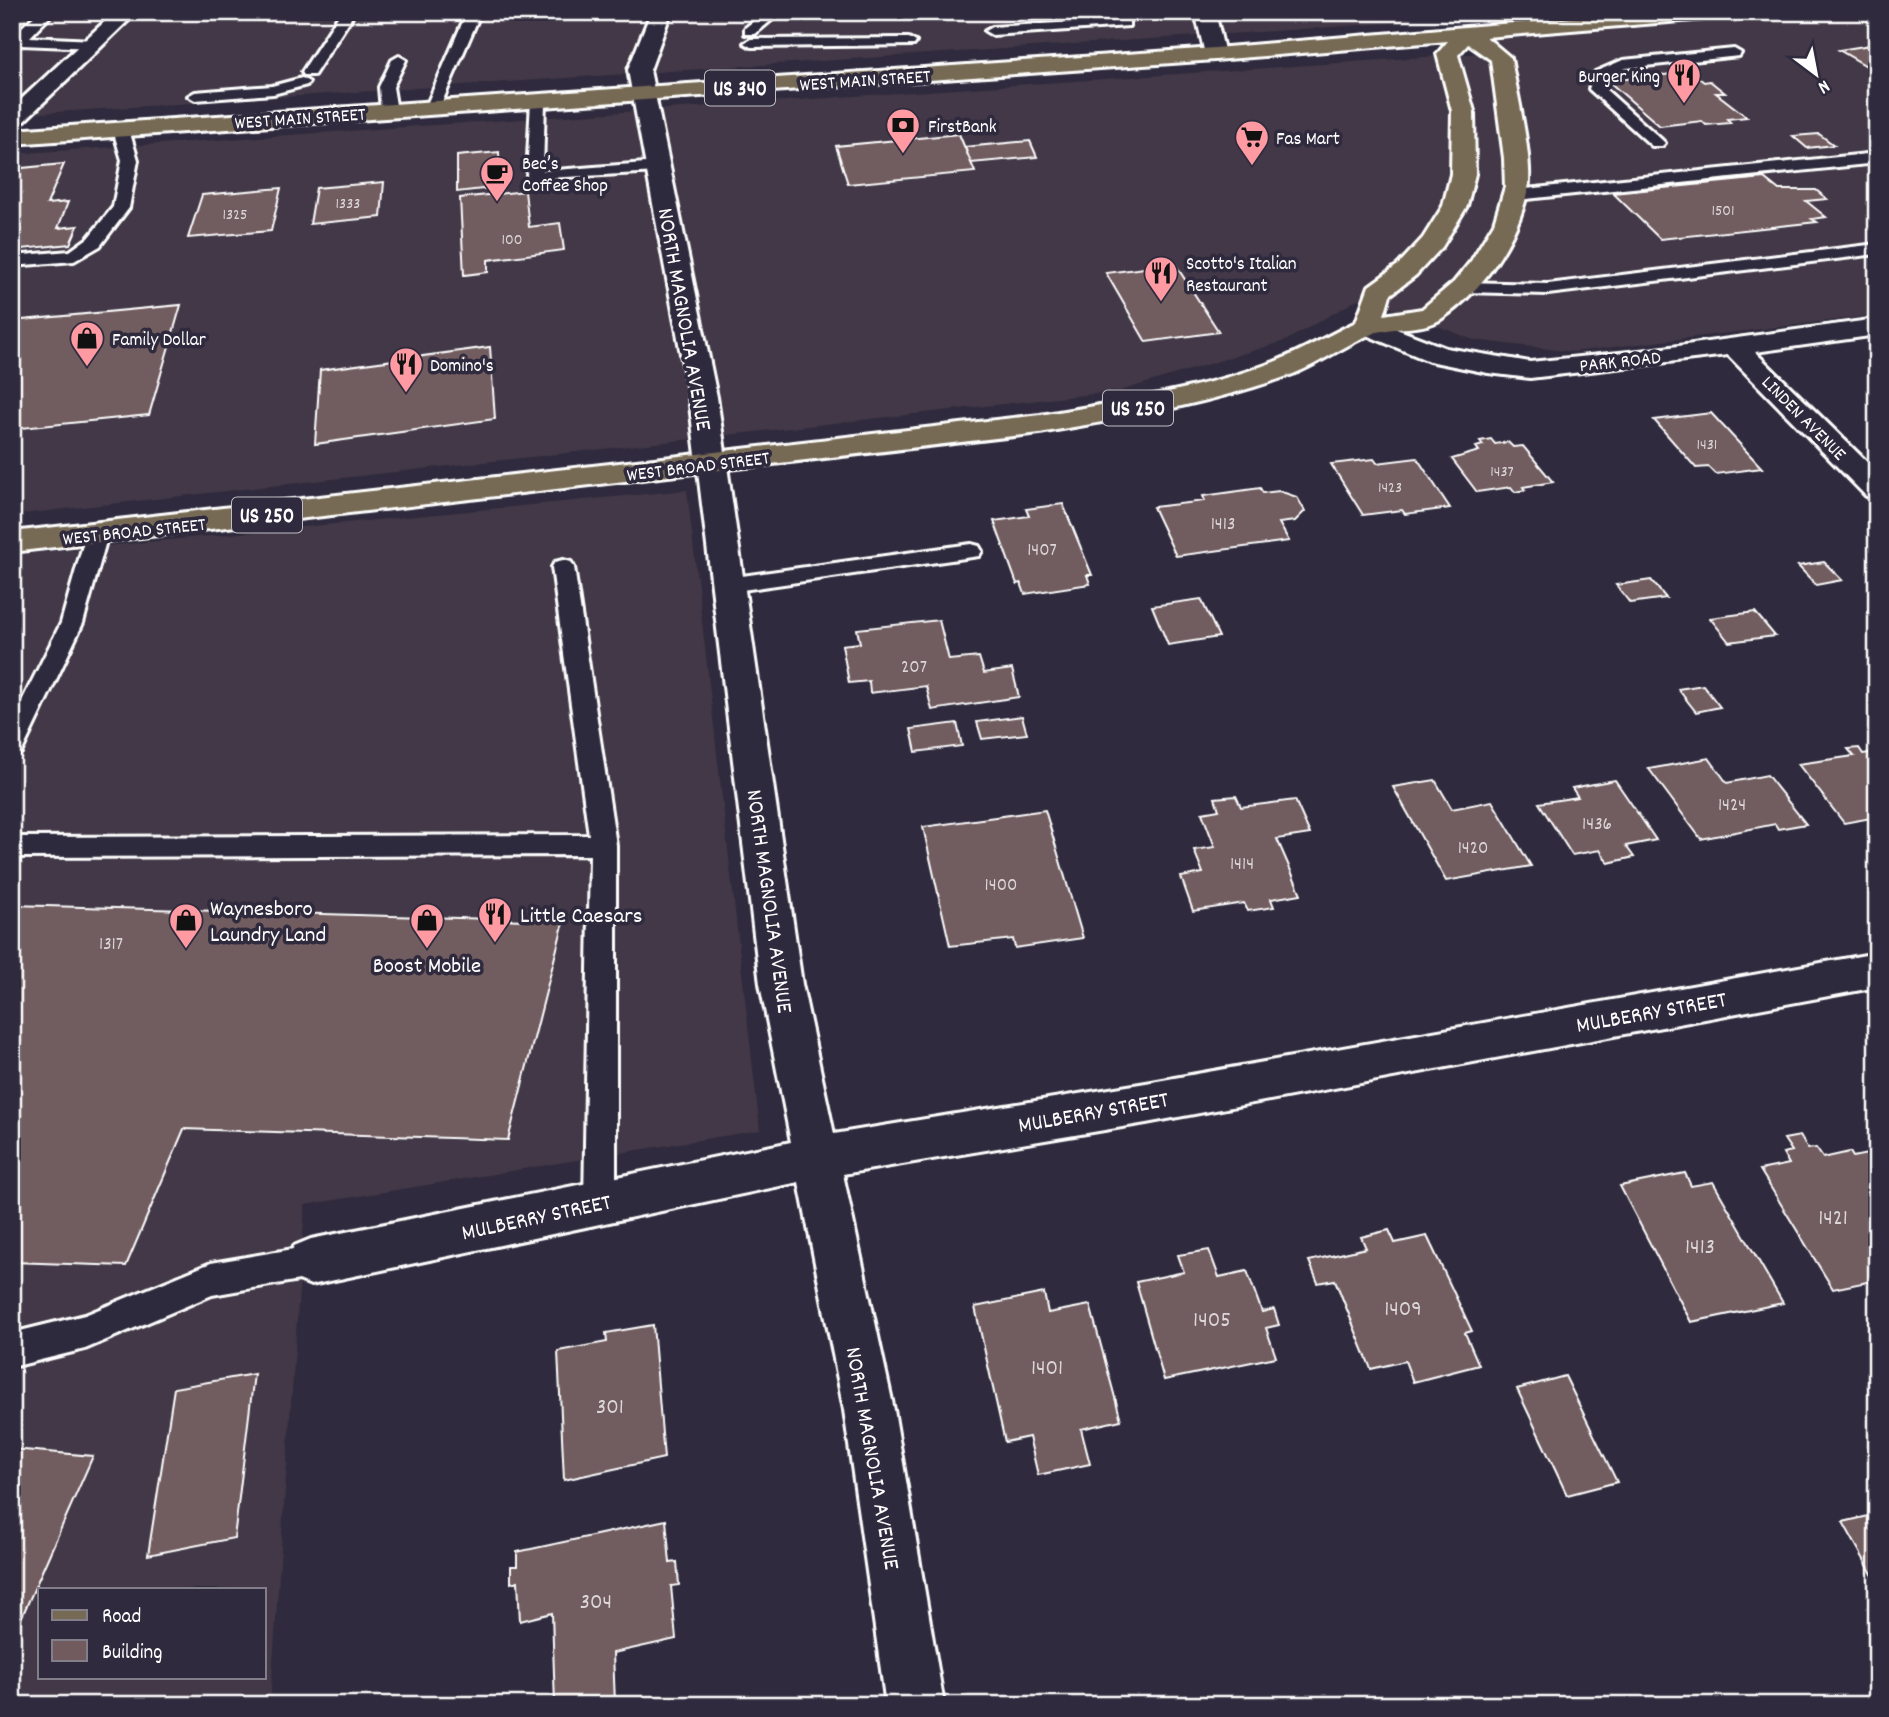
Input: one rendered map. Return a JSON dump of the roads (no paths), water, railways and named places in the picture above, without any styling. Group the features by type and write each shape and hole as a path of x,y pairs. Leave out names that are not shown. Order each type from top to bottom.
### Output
{"main road":[{"name":"WEST MAIN STREET","path":"12,137 1215,54 1465,22 1718,12"},
{"name":"WEST BROAD STREET","path":"12,542 711,464 1040,424 1153,405 1241,382 1286,366 1368,327 1430,314 1463,287 1482,264 1506,223 1516,195 1517,158 1501,58 1465,22"},
{"path":"1368,327 1378,292 1407,270 1433,242 1455,206 1462,174 1463,111 1447,54 1465,22"}],"street":[{"path":"12,120 127,12"},
{"name":"NORTH MAGNOLIA AVENUE","path":"661,12 639,70 703,397 781,984 869,1410 915,1705"},
{"path":"1205,12 1215,54"},
{"name":"PARK ROAD","path":"1368,327 1438,355 1530,370 1649,358 1877,327"},
{"name":"LINDEN AVENUE","path":"1734,346 1877,489"},
{"name":"MULBERRY STREET","path":"311,1262 816,1158 1146,1103 1877,970"}],"lane":[{"path":"15,42 47,12"},
{"path":"195,96 273,90 305,77 348,12"},
{"path":"432,109 474,12"},
{"path":"774,12 751,37 909,41"},
{"path":"992,31 1124,23"},
{"path":"15,42 94,44"},
{"path":"1657,143 1596,89 1600,75 1623,64 1734,53"},
{"path":"389,111 386,87 399,60"},
{"path":"232,122 240,93"},
{"path":"538,101 535,176 658,167"},
{"path":"12,261 74,256 94,242 121,208 130,160 121,130"},
{"path":"1516,195 1877,158"},
{"path":"1463,287 1548,289 1877,249"},
{"path":"12,747 72,624 97,534"},
{"path":"728,585 971,551"},
{"path":"563,567 603,845 600,1203"},
{"path":"12,847 603,845"},
{"path":"12,1350 85,1332 211,1279 311,1262"}],"place":[{"name":"Burger King","path":"1684,105"},
{"name":"FirstBank","path":"903,155"},
{"name":"Fas Mart","path":"1252,167"},
{"name":"Bec’s Coffee Shop","path":"497,203"},
{"name":"Scotto's Italian Restaurant","path":"1161,303"},
{"name":"Family Dollar","path":"87,368"},
{"name":"Domino's","path":"406,394"},
{"name":"Little Caesars","path":"495,944"},
{"name":"Waynesboro Laundry Land","path":"186,950"},
{"name":"Boost Mobile","path":"427,950"}]}
